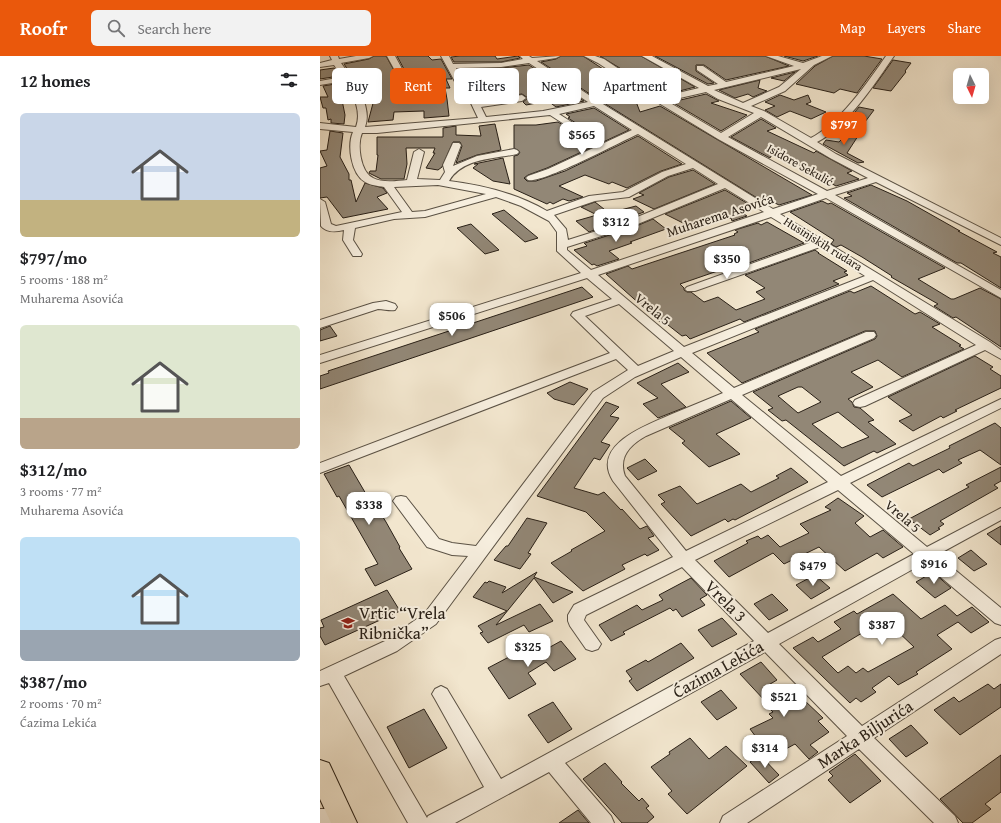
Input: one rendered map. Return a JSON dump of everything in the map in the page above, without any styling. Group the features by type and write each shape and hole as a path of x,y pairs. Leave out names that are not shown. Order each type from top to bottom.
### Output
{"main road":[{"path":"320,771 335,819"}],"street":[{"path":"320,60 335,60 369,56"},
{"path":"391,56 398,68"},
{"path":"445,56 452,66 463,90 473,98 483,120"},
{"path":"452,66 501,65 527,58 556,56"},
{"name":"Isidore Sekulić","path":"588,56 602,61 612,68"},
{"path":"646,56 706,89 761,113 832,156 1001,242"},
{"path":"770,56 801,66"},
{"path":"681,95 801,66 828,56"},
{"path":"811,142 817,140 841,118 875,77 890,56"},
{"name":"Husinjskih rudara","path":"527,58 589,99"},
{"path":"320,65 335,60"},
{"path":"743,106 782,89 812,63"},
{"path":"700,68 725,85"},
{"path":"320,83 332,81"},
{"path":"476,105 522,98"},
{"name":"Vrela 5","path":"359,104 362,124 355,139 354,151 364,176 375,183 443,183 496,194 514,200 546,215 561,227 564,237 561,248 562,251 1001,618"},
{"path":"320,126 359,130 377,130 551,112 590,104"},
{"name":"Husinjskih rudara","path":"597,104 1001,355"},
{"name":"Isidore Sekulić","path":"667,104 721,137 828,195 1001,295"},
{"path":"551,112 581,132"},
{"path":"721,137 761,113"},
{"path":"531,178 551,171 639,130"},
{"path":"450,172 448,165 456,145"},
{"path":"411,183 419,152"},
{"path":"443,183 450,172 467,162 480,158 514,152"},
{"path":"546,215 593,198 625,195 665,174 695,164"},
{"name":"Muharema Asovića","path":"320,359 588,274 877,178"},
{"path":"388,184 389,188 404,206 408,214"},
{"path":"562,245 629,224 726,184"},
{"path":"320,202 326,226 335,230 394,216 425,214 496,194"},
{"path":"350,226 348,240 357,254"},
{"path":"691,289 821,243"},
{"path":"419,823 327,676 391,646 430,619 598,395 620,379 636,371 874,276"},
{"path":"620,300 577,315 636,371"},
{"path":"320,324 377,306 386,305 391,307"},
{"path":"732,393 870,335"},
{"path":"860,403 986,345"},
{"path":"320,468 619,354"},
{"name":"Vrela 3","path":"732,393 641,433 630,440 618,452 614,463 615,473 684,559 860,737 948,823"},
{"path":"592,644 576,620 576,615 580,610 1001,403"},
{"path":"401,500 434,543 452,549 480,552"},
{"name":"Ćazima Lekića","path":"435,823 497,791 1001,513"},
{"name":"Marka Biljurića","path":"730,823 1001,646"},
{"path":"441,694 497,791"},
{"path":"551,761 604,823"}],"building":[{"path":"374,56 386,56 393,68 390,68 390,104 446,104 446,94 449,116 424,118 424,111 394,112 393,120 368,122 373,104 382,104 382,68 347,68 344,64 369,59"},
{"path":"397,56 428,56 432,60 441,59 446,68 403,68"},
{"path":"495,56 497,59 518,56 520,58 501,62 454,62 451,57"},
{"path":"561,56 583,56 602,68 589,68 589,93 581,88 581,68 550,68 541,62 556,59"},
{"path":"600,56 641,56 662,68 620,68"},
{"path":"655,56 765,56 789,66 726,80 704,65 696,65 696,71 714,83 708,84 681,70 681,68 678,68"},
{"path":"784,56 818,56 803,61"},
{"path":"833,56 864,56 882,59 857,93 840,89 834,93 796,84 815,66"},
{"path":"893,60 911,63 891,91 873,88"},
{"path":"529,65 534,68 527,68 527,97 522,94 519,94 519,68 501,68"},
{"path":"332,68 332,77 320,79 320,70"},
{"path":"446,68 452,79 446,79"},
{"path":"795,72 784,81 771,78"},
{"path":"446,79 450,88 446,88"},
{"path":"681,79 695,87 681,91"},
{"path":"760,80 758,88 767,91 753,97 748,94 735,98 719,90"},
{"path":"332,84 332,104 343,104 345,115 344,124 331,123 331,119 328,120 326,108 323,108 320,97 328,97 323,86"},
{"path":"706,94 719,101 711,103 747,115 721,131 675,104 681,104 681,100"},
{"path":"780,95 794,100 808,95 811,102 806,104 826,112 811,119 790,111 777,117 765,110 775,106 765,102"},
{"path":"527,99 527,104 532,104 526,105 523,102"},
{"path":"552,104 570,104 556,107"},
{"path":"605,104 637,104 640,112 660,106 812,195 779,205 769,200 762,201"},
{"path":"859,107 874,110 862,126 846,123"},
{"path":"594,108 629,130 547,168 528,175 524,178 527,181 536,181 565,171 638,136 682,164 661,171 627,188 612,182 609,184 585,175 559,186 583,197 569,201 563,199 553,204 550,202 547,204 514,189 514,156 518,155 520,152 514,148 514,125 536,125 558,122 581,136 585,135 585,129 568,118 570,117 566,114"},
{"path":"761,119 776,128 767,131 814,153 816,151 852,171 847,173 859,179 836,186 774,151 770,158 731,137"},
{"path":"495,124 501,150 477,155 456,163 462,146 460,142 453,142 442,167 438,170 426,168 435,153 433,153 435,148 406,148 407,164 404,179 381,179 369,173 370,171 376,171 378,155 377,137 443,137 443,128 456,126 456,135 481,136 479,126"},
{"path":"330,131 343,133 340,157 349,174 349,180 351,180 356,202 365,183 383,188 387,193 377,197 388,209 343,218 327,197 320,198 320,168 327,166 320,151 327,150"},
{"path":"847,134 858,136 847,153 864,162 858,163 823,144 826,140 839,142"},
{"path":"503,158 510,184 493,181 473,168 478,164 474,164"},
{"path":"693,170 715,184 654,209 633,199 644,195 639,193 669,177"},
{"path":"871,185 907,201 997,252 993,253 1001,257 1001,288 961,263 957,263 844,198 852,196 847,193"},
{"path":"725,190 750,205 736,209 747,216 732,221 731,218 718,221 713,218 693,228 665,214"},
{"path":"822,201 828,204 831,203 945,268 918,279 951,299 980,288 1001,299 1001,347 956,317 953,318 934,306 938,304 891,277 892,276 862,257 841,245 836,247 831,244 834,240 790,212"},
{"path":"595,202 609,213 636,206 644,212 589,232 576,221 597,215 581,207"},
{"path":"504,210 538,238 525,242 492,214"},
{"path":"653,219 666,229 609,251 619,259 597,266 594,264 592,265 574,250 587,246 584,243 634,227"},
{"path":"767,222 804,243 735,268 732,266 680,284 684,290 691,292 704,302 718,297 736,310 765,299 756,292 765,288 745,275 815,250 847,271 844,272 848,275 833,281 839,284 744,322 740,319 690,339 686,335 682,336 663,321 660,322 606,274 628,266 632,269 735,235 734,234 738,232 735,230 758,223 761,225"},
{"path":"471,224 499,250 485,254 457,228"},
{"path":"871,286 915,314 920,312 940,324 932,327 961,345 959,346 964,349 902,377 878,360 851,372 873,387 848,399 852,402 854,407 860,408 874,420 868,422 896,444 877,453 874,451 844,466 786,420 782,421 768,410 773,408 753,392 875,339 877,336 875,331 865,331 742,383 707,353 759,332 755,329 850,291 854,293","holes":["798,387 802,387 821,402 798,413 778,396","838,412 869,437 842,448 812,424"]},
{"path":"582,287 593,297 320,389 320,376 329,373 328,371"},
{"path":"330,326 337,336 320,341 320,330"},
{"path":"975,356 993,367 990,369 1001,376 1001,388 955,410 957,411 943,418 941,416 913,431 899,421 912,415 888,397"},
{"path":"678,363 689,372 661,384 686,407 658,418 643,404 658,398 637,383"},
{"path":"570,382 588,389 574,405 554,399 547,393"},
{"path":"731,401 751,418 716,434 740,454 709,467 682,443 685,441 669,428"},
{"path":"606,402 619,407 610,416 619,418 601,442 610,445 600,460 594,458 574,488 598,495 604,492 640,529 647,526 654,536 648,538 659,550 647,556 645,554 622,565 625,569 583,591 551,563 605,531 586,512 537,496"},
{"path":"995,423 1001,428 1001,465 980,450 958,460 962,463 943,473 939,469 882,497 867,485 909,463 913,466 950,448 949,446"},
{"path":"645,459 657,471 638,480 627,468"},
{"path":"349,465 366,494 368,493 386,522 400,547 399,548 412,569 375,586 365,569 378,564 339,496 337,497 324,474"},
{"path":"1001,467 1001,481 994,485 998,488 940,521 944,524 938,528 940,529 930,535 909,519 969,487 966,485"},
{"path":"791,468 808,482 735,520 733,519 728,522 725,519 691,536 661,504 665,502 658,495 680,486 697,504 741,484 751,492 779,478 776,476"},
{"path":"838,498 864,516 855,523 870,537 883,530 903,547 883,558 877,553 845,571 819,547 784,564 773,553 729,577 714,561 748,543 746,541 758,536 761,539 768,535 780,547 809,533 800,524 831,510 825,507"},
{"path":"527,518 547,523 528,553 531,554 520,569 494,560 506,546 508,546"},
{"path":"1001,526 1001,545 987,534"},
{"path":"971,550 987,564 974,571 958,558"},
{"path":"537,572 534,577 573,592 553,603 534,578 496,625 540,604 553,621 529,632 524,625 488,643 480,633 483,632 478,626 507,611 473,597 485,582 487,583 489,581 506,587 502,593"},
{"path":"933,572 951,588 935,598 916,582"},
{"path":"815,575 830,588 811,599 796,585"},
{"path":"691,578 707,595 700,599 705,605 682,617 676,609 673,611 670,608 623,632 625,634 611,641 599,625 637,605 642,610 663,600 659,595"},
{"name":"Vrtic “Vrela Ribnička”","path":"387,590 400,611 325,645 320,636 320,628 324,627 321,620"},
{"path":"772,594 788,610 769,620 754,604"},
{"path":"893,594 921,619 945,605 957,616 972,607 989,622 971,633 958,622 937,635 952,649 916,672 918,674 898,685 889,676 872,688 876,692 861,702 856,698 850,703 793,648 813,637 818,642 841,629 834,622 854,611 857,614","holes":["882,621 891,630 894,628 914,647 868,672 863,668 856,673 848,666 838,673 822,657"]},
{"path":"722,618 737,634 712,647 698,630"},
{"path":"561,641 576,659 554,671 546,662 528,673 536,684 509,699 488,668 526,648 532,657"},
{"path":"681,643 694,658 637,691 629,681 632,679 626,671 646,660 648,662"},
{"path":"761,662 777,680 765,687 783,705 792,699 797,705 804,700 823,718 818,721 829,732 810,745 818,752 809,759 795,744 771,757 750,729 773,718 769,714 773,712 764,703 766,702 740,674"},
{"path":"988,684 994,689 1001,684 1001,707 960,735 934,710 954,697 959,702"},
{"path":"721,690 737,708 717,720 701,702"},
{"path":"553,702 572,729 548,743 528,715"},
{"path":"424,709 447,748 409,768 387,727"},
{"path":"911,725 928,743 906,757 889,739"},
{"path":"690,738 709,759 726,746 747,766 687,814 668,794 672,791 651,767 670,754 669,752"},
{"path":"855,754 881,781 850,803 828,780 833,776 829,772"},
{"path":"760,755 779,775 769,783 750,762"},
{"path":"1001,755 1001,792 985,804 991,809 972,823 963,823 940,799"},
{"path":"605,763 622,782 621,783 639,801 642,798 649,806 646,808 654,817 647,823 622,823 583,779"},
{"path":"578,810 589,823 559,823"}],"place":[{"name":"Vrtic “Vrela Ribnička”","path":"348,623"}]}
